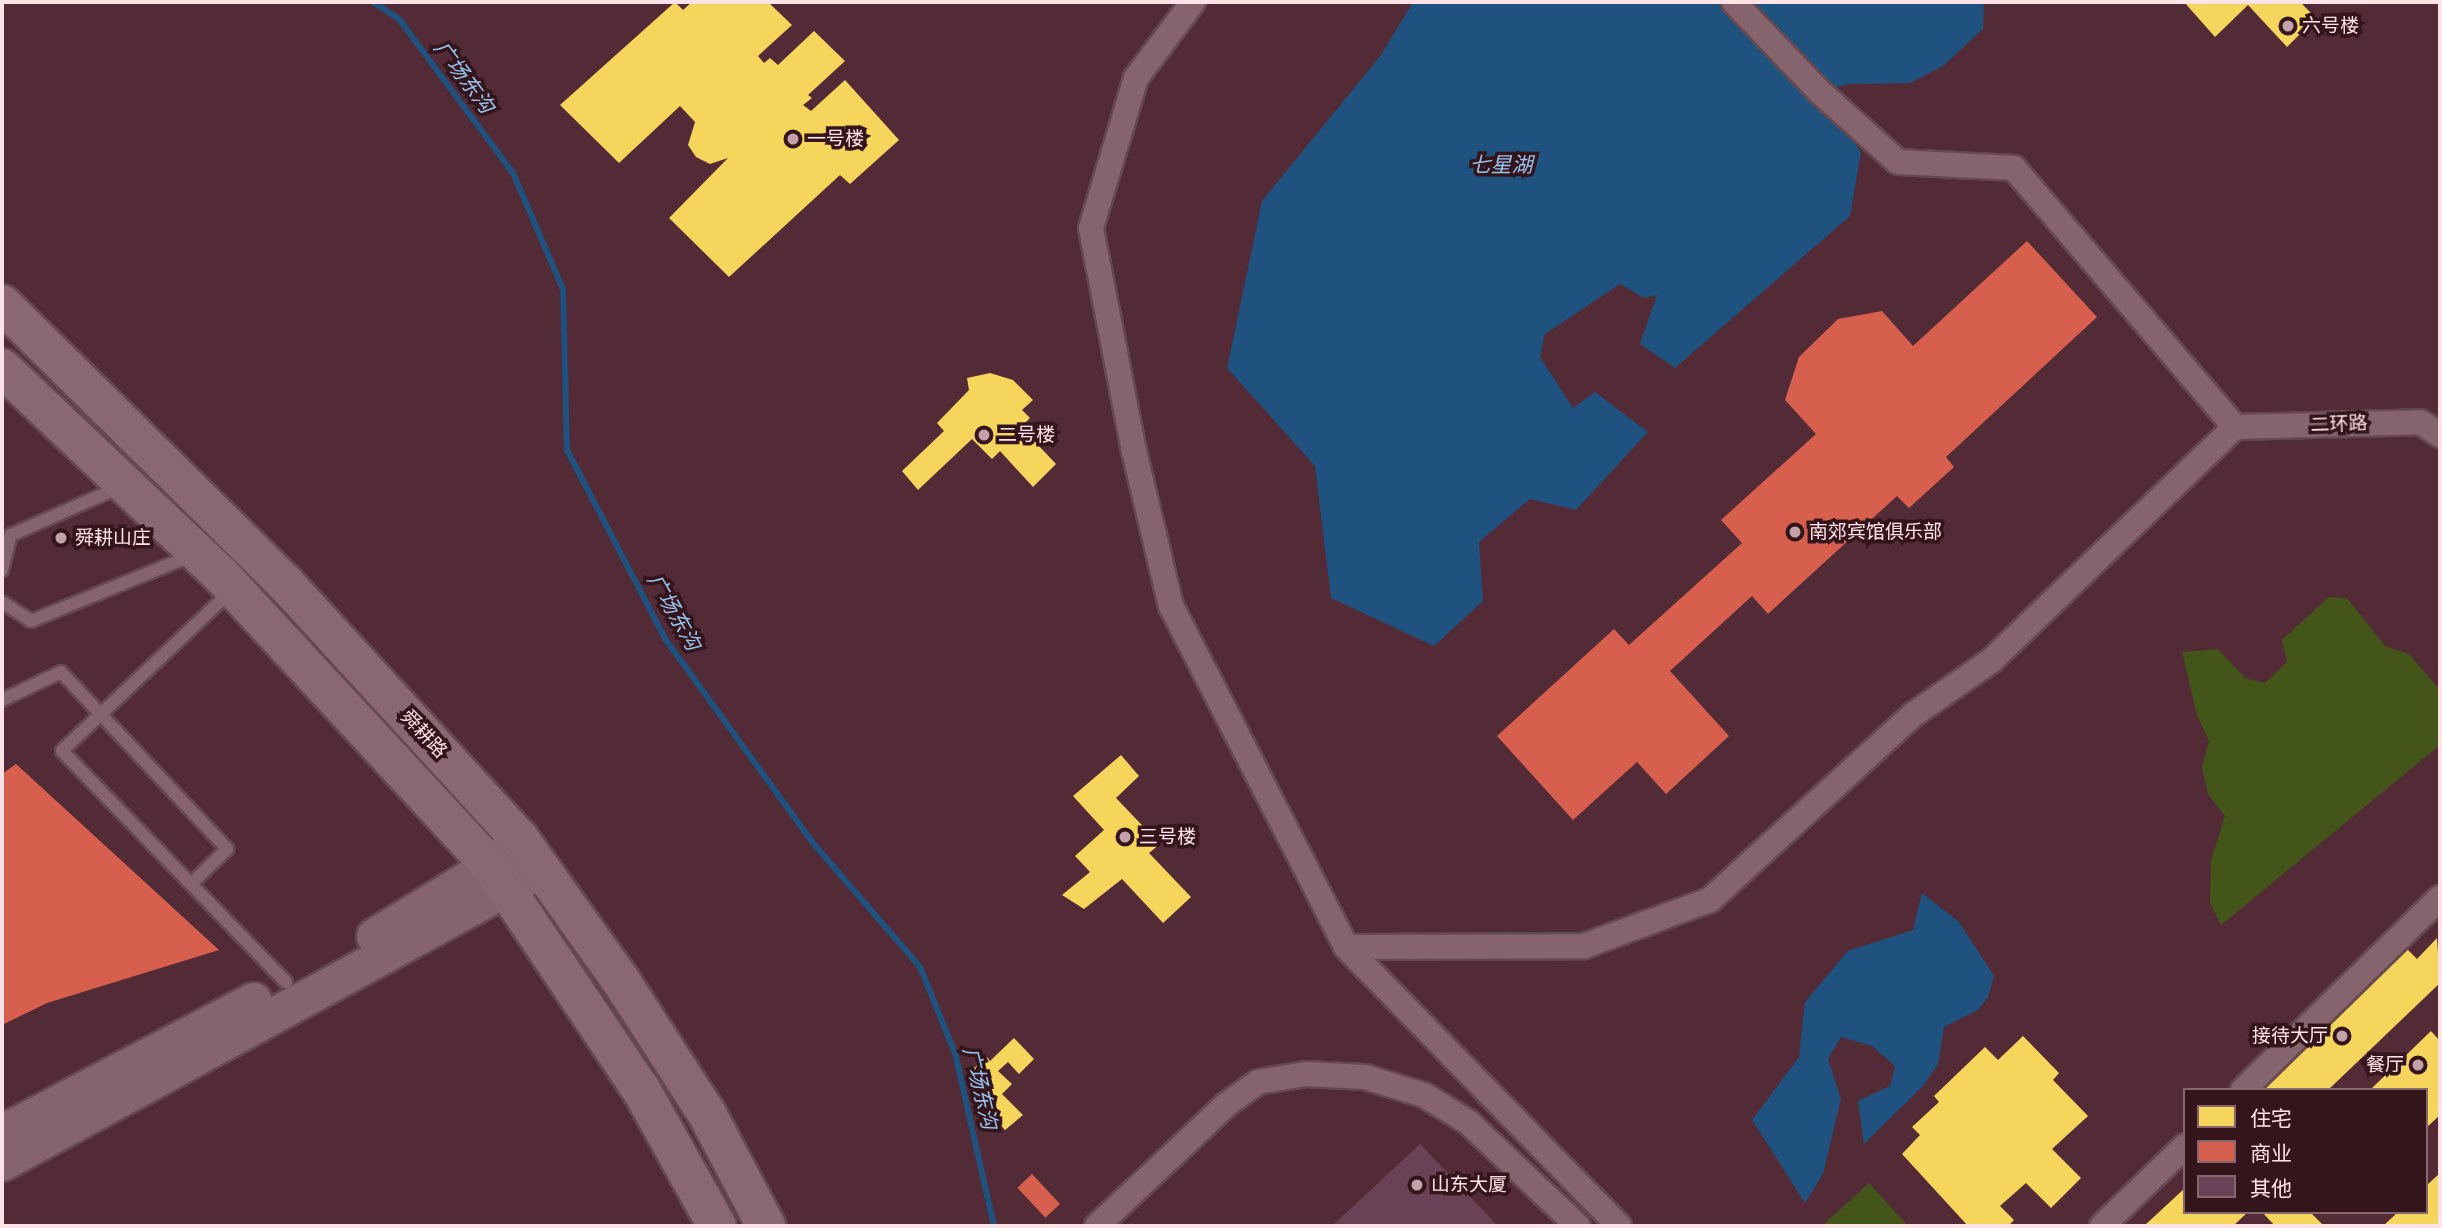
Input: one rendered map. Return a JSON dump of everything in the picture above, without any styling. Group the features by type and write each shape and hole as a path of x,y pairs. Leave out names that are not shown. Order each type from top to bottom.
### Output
{"main road":[{"name":"舜耕路","path":"2,304 286,584 519,838 707,1114 766,1226"},
{"path":"2,368 234,589 497,876 642,1091 717,1226"},
{"path":"2,1163 435,929 497,876 519,838"},
{"path":"2,1132 383,931 497,876 542,869"}],"street":[{"path":"1193,2 1136,78 1091,228 1134,451 1171,606 1346,947 1619,1226"},
{"path":"1346,947 1584,946 1710,900 1914,714 1992,660 2235,427 2014,168 1898,162 1819,91 1734,2"},
{"name":"二环路","path":"2235,427 2420,422 2440,435"},
{"path":"2245,1088 2440,898"},
{"path":"1097,1226 1227,1104 1258,1082 1306,1074 1365,1076 1424,1095 1468,1122 1578,1226"},
{"path":"2102,1226 2183,1148"}],"lane":[{"path":"2,570 11,535 126,485"},
{"path":"2,602 31,621 198,553"},
{"path":"234,589 62,751 286,982"},
{"path":"2,700 61,672 227,849 191,884"}],"green space":[{"path":"2329,597 2347,598 2385,646 2409,654 2440,690 2440,745 2221,925 2210,903 2211,860 2225,816 2208,794 2202,767 2209,741 2197,715 2182,652 2218,649 2245,678 2265,683 2287,662 2282,640"},
{"path":"1869,1183 1908,1226 1822,1226"}],"water":[{"name":"七星湖","path":"1413,2 1984,2 1983,29 1943,66 1910,83 1849,84 1819,91 1861,152 1850,216 1675,368 1640,344 1657,295 1644,298 1620,284 1545,334 1540,357 1573,408 1595,392 1648,432 1576,510 1530,499 1479,542 1483,601 1434,646 1331,598 1315,466 1227,368 1262,201 1381,55"},
{"path":"1922,893 1959,922 1994,976 1988,997 1978,1010 1944,1027 1938,1064 1923,1086 1864,1144 1858,1101 1890,1086 1895,1066 1872,1046 1841,1037 1828,1059 1841,1099 1823,1174 1805,1203 1752,1120 1799,1057 1805,1002 1848,951 1913,930"}],"building: 住宅":[{"name":"一号楼","path":"675,2 683,10 692,2 768,2 792,25 758,56 764,63 770,58 778,65 814,31 845,61 808,95 812,98 803,105 811,111 845,80 899,140 850,184 840,175 729,277 669,218 728,158 710,164 696,157 688,145 695,122 680,106 619,163 560,105"},
{"name":"六号楼","path":"2184,2 2300,2 2316,18 2287,47 2248,5 2215,37"},
{"name":"二号楼","path":"990,373 1013,380 1033,400 1022,410 1030,418 1021,427 1056,464 1033,487 1000,451 992,459 972,439 918,490 902,471 944,431 937,423 969,390 967,378"},
{"name":"三号楼","path":"1121,755 1139,776 1116,798 1160,844 1149,853 1191,897 1163,923 1122,879 1084,909 1062,895 1090,872 1075,856 1104,830 1073,796"},
{"name":"接待大厅","path":"2437,938 2440,983 2330,1088 2247,1088 2400,942 2417,959"},
{"name":"餐厅","path":"2431,1031 2440,1041 2440,1115 2428,1126 2428,1088 2372,1088"},
{"path":"2023,1036 2059,1073 2053,1080 2088,1116 2052,1149 2081,1178 2051,1208 2026,1183 2000,1206 2014,1220 2008,1226 1968,1226 1902,1154 1920,1135 1912,1127 1939,1102 1934,1096 1985,1047 1998,1060"},
{"path":"1014,1038 1034,1059 1019,1074 1008,1062 998,1071 1012,1084 1002,1094 1023,1115 1005,1130 985,1106 993,1101 969,1072 987,1057 990,1061"},
{"path":"2440,1173 2440,1226 2383,1226 2396,1214 2428,1214 2428,1184"},
{"path":"2183,1190 2183,1214 2246,1214 2233,1226 2144,1226"},
{"path":"2264,1214 2312,1214 2324,1226 2275,1226"}],"building: 商业":[{"name":"南郊宾馆俱乐部","path":"2027,241 2097,317 1946,457 1954,467 1909,508 1897,496 1768,614 1752,596 1670,671 1729,736 1666,794 1637,762 1573,820 1497,736 1614,629 1629,645 1742,543 1721,520 1816,434 1785,400 1799,357 1838,319 1882,311 1913,346"},
{"path":"16,764 219,950 47,1003 2,1025 2,774"},
{"path":"1032,1174 1060,1204 1045,1218 1017,1188"}],"building: 其他":[{"name":"山东大厦","path":"1420,1144 1498,1226 1332,1226"}],"waterway":[{"name":"广场东沟","path":"373,2 399,19 513,173 563,289 567,450 666,640 813,843 920,967 955,1053 994,1226"}],"place":[{"name":"六号楼","path":"2288,26"},
{"name":"一号楼","path":"793,139"},
{"name":"二号楼","path":"984,435"},
{"name":"南郊宾馆俱乐部","path":"1795,532"},
{"name":"舜耕山庄","path":"61,538"},
{"name":"三号楼","path":"1125,837"},
{"name":"接待大厅","path":"2342,1036"},
{"name":"餐厅","path":"2418,1065"},
{"name":"山东大厦","path":"1417,1185"}]}
